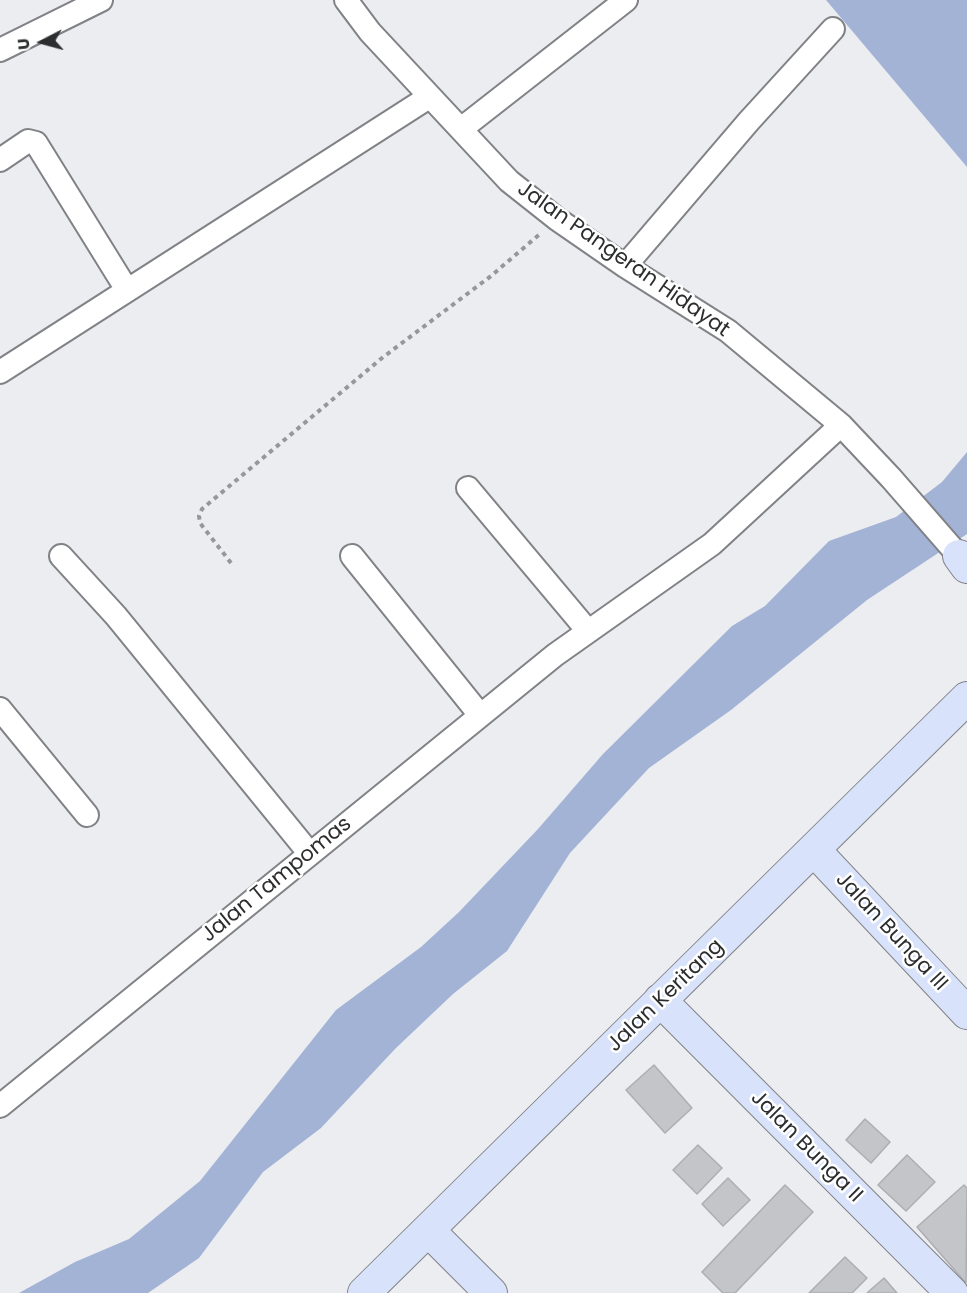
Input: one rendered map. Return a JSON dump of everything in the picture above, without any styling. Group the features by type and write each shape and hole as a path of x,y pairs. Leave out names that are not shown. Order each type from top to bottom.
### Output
{"street":[{"path":"0,50 101,0"},
{"name":"Jalan Pangeran Hidayat","path":"346,0 370,32 509,181 557,219 625,266 728,331 841,425 891,478 963,562"},
{"path":"460,129 626,0"},
{"path":"625,266 749,121 833,29"},
{"path":"0,372 429,97"},
{"path":"0,160 19,145 28,141 36,143 126,290"},
{"name":"Jalan Tampomas","path":"0,1106 555,655 712,544 841,425"},
{"path":"468,488 588,631"},
{"path":"61,556 116,616 310,854"},
{"path":"351,556 480,715"},
{"name":"Jalan Keritang","path":"364,1293 967,699"},
{"path":"0,709 87,815"},
{"name":"Jalan Bunga III","path":"814,851 967,1013"},
{"name":"Jalan Bunga II","path":"660,1000 952,1293"},
{"path":"428,1230 491,1293"}],"path":[{"path":"231,562 200,523 199,516 202,509 382,358 491,276 557,219"}],"water":[{"path":"826,0 967,0 967,167"},
{"path":"967,452 967,534 867,600 731,710 649,768 570,853 507,951 453,994 395,1049 321,1128 263,1172 199,1258 148,1293 19,1293 75,1262 129,1239 200,1181 336,1010 421,947 459,912 538,829 603,754 732,626 765,606 829,541 896,517 942,482"}],"building":[{"path":"654,1065 692,1108 665,1133 626,1090"},
{"path":"865,1119 890,1142 871,1163 846,1140"},
{"path":"698,1145 722,1168 697,1194 673,1170"},
{"path":"907,1155 935,1182 906,1211 878,1185"},
{"path":"728,1178 750,1200 723,1226 702,1204"},
{"path":"785,1185 813,1212 735,1293 723,1293 702,1272"},
{"path":"964,1185 967,1188 966,1283 917,1227"},
{"path":"845,1257 867,1278 852,1293 809,1293"},
{"path":"884,1278 897,1293 867,1293"}]}
